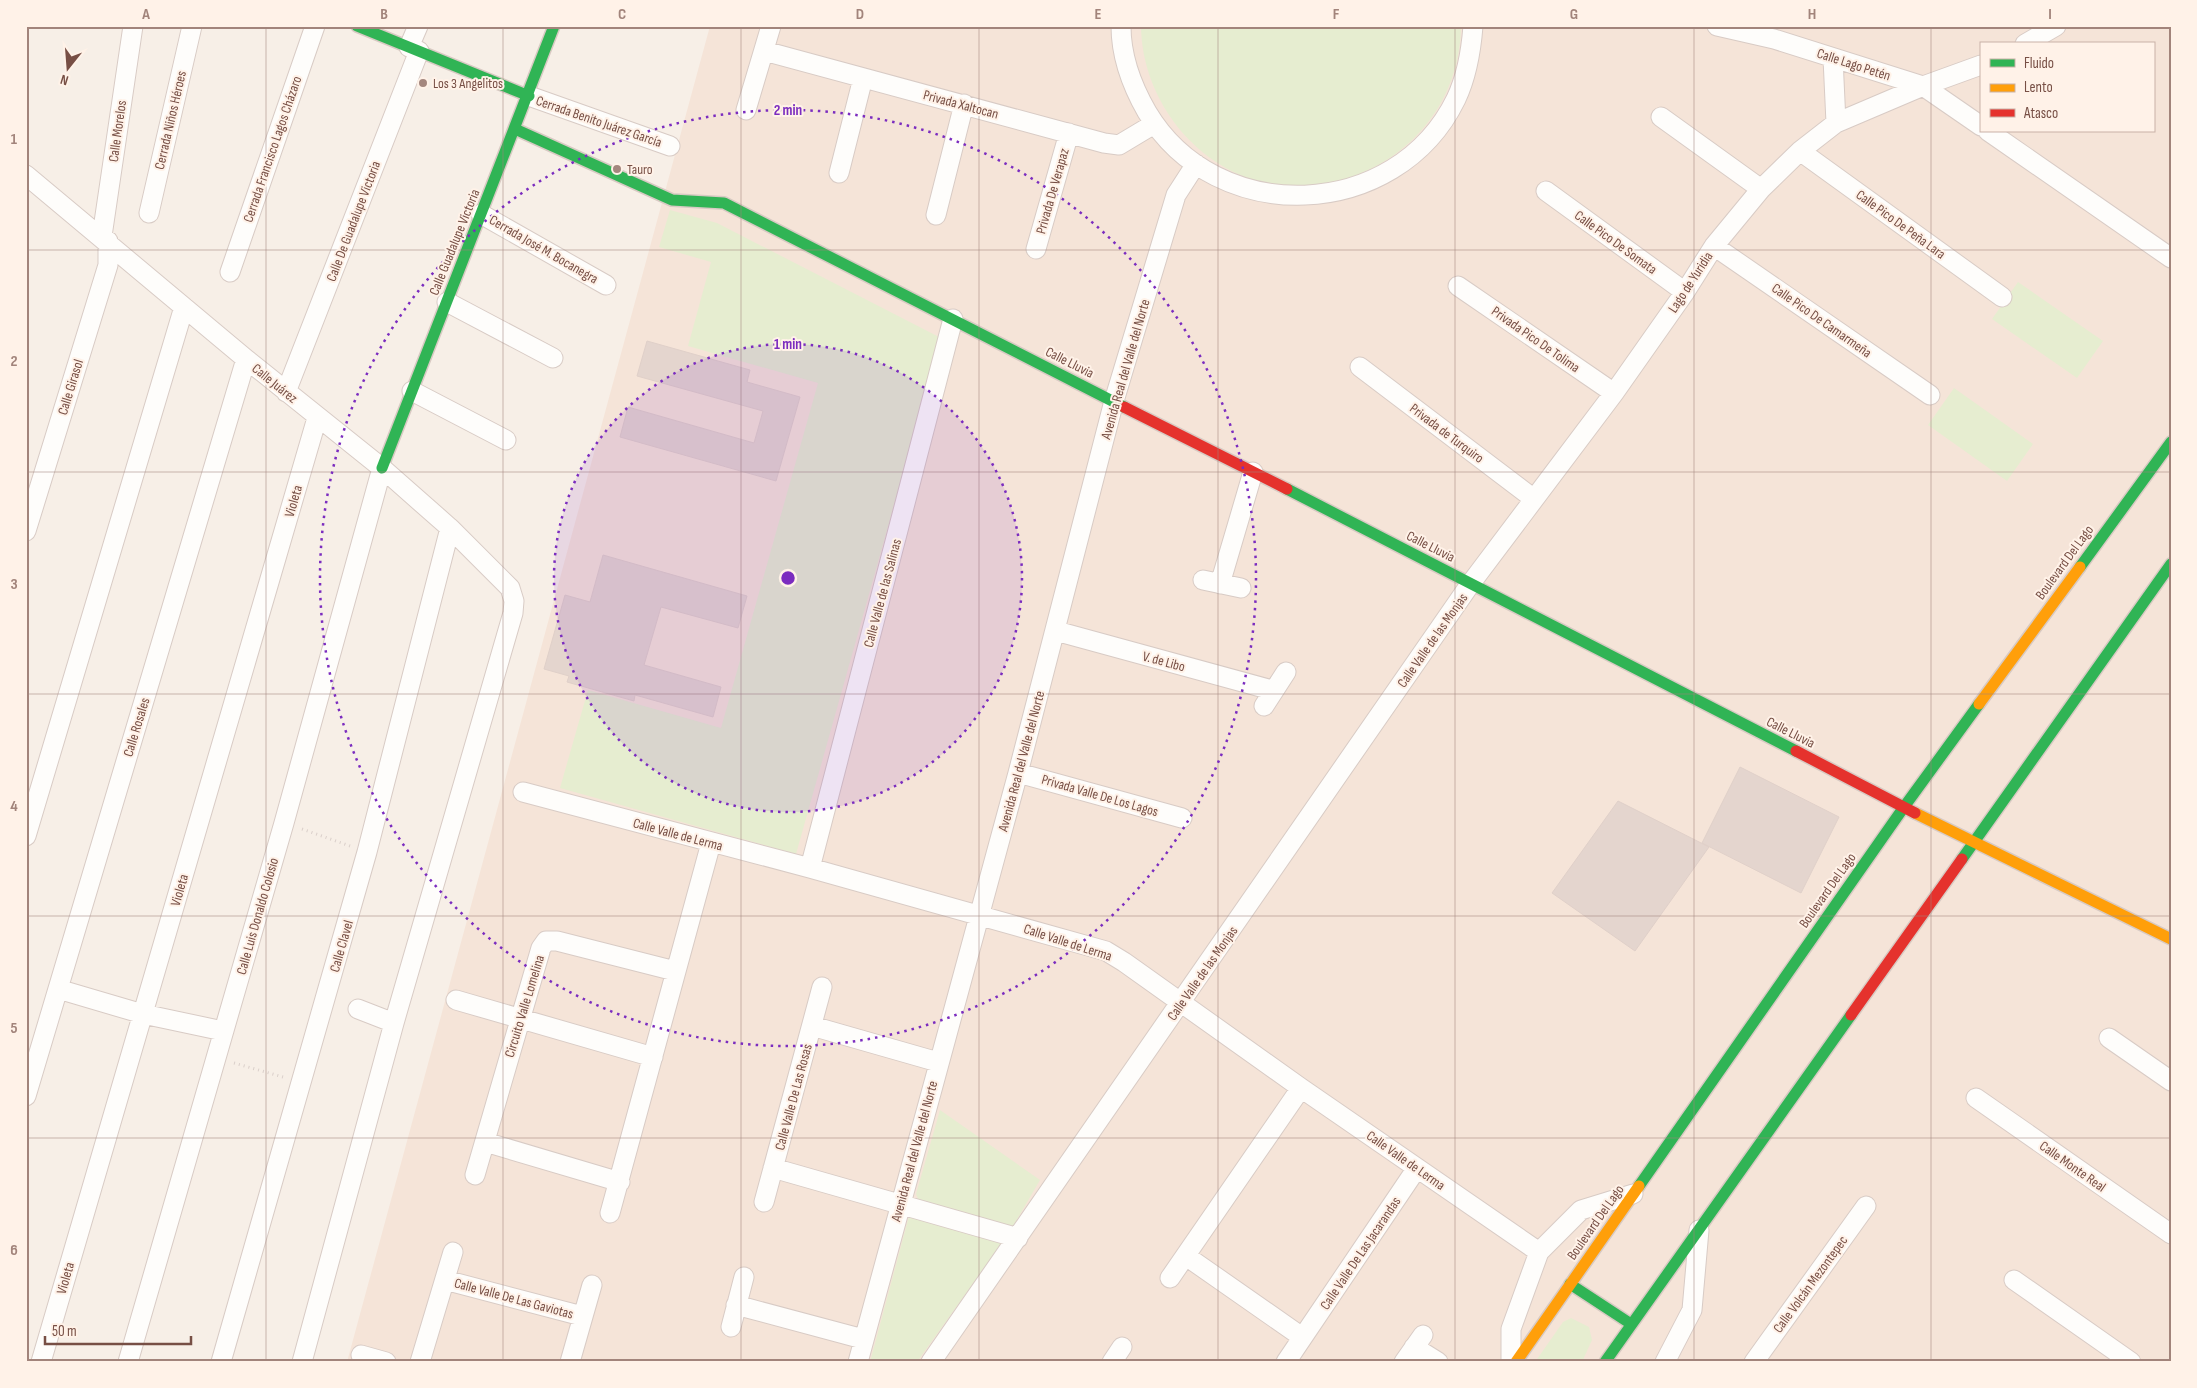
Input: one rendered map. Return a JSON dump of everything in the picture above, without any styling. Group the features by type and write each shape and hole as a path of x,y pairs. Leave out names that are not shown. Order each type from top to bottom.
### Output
{"street":[{"name":"Calle Morelos","path":"105,239 133,26"},
{"name":"Cerrada Niños Héroes","path":"149,213 192,26"},
{"name":"Cerrada Francisco Lagos Cházaro","path":"230,272 315,26"},
{"path":"357,26 528,96"},
{"name":"Calle De Guadalupe Victoria","path":"286,392 414,49 418,26"},
{"name":"Calle Guadalupe Victoria","path":"382,468 554,26"},
{"path":"746,110 771,26"},
{"path":"1118,27 1125,62 1136,94 1154,124 1178,151 1196,164 1231,184 1273,195 1317,196 1360,186 1399,165 1431,136 1456,100 1470,58 1473,26"},
{"name":"Calle Lago Petén","path":"1717,26 1776,33 1833,58 1922,86 1980,125"},
{"path":"2028,42 2056,26"},
{"name":"Privada Xaltocan","path":"764,51 1119,145 1154,124"},
{"path":"1833,58 1836,123"},
{"name":"Lago de Yuridia","path":"1472,583 1614,393 1685,292 1714,246 1761,189 1800,151 1836,123 1922,86 1980,65"},
{"path":"839,173 863,78"},
{"name":"Cerrada Benito Juárez García","path":"528,96 670,146"},
{"path":"936,214 964,104"},
{"path":"1661,118 1761,189"},
{"name":"Calle Lluvia","path":"515,129 672,200 724,203 1472,583 1904,807 2171,939"},
{"path":"1989,132 2171,258"},
{"name":"Privada De Verapaz","path":"1036,249 1069,133"},
{"name":"Calle Pico De Peña Lara","path":"1800,151 2002,297"},
{"name":"Avenida Real del Valle del Norte","path":"858,1362 1056,631 1114,401 1176,195 1196,164"},
{"name":"Calle Juárez","path":"26,175 105,239 317,418 382,468 450,528 510,588 514,600 513,613 394,1023"},
{"name":"Calle Pico De Somata","path":"1546,191 1685,292"},
{"name":"Cerrada José M. Bocanegra","path":"482,214 606,285"},
{"name":"Calle Girasol","path":"26,532 108,265 105,239"},
{"name":"Calle Pico De Camarmeña","path":"1714,246 1930,395"},
{"name":"Privada Pico De Tolima","path":"1458,286 1614,393"},
{"path":"447,302 553,358"},
{"path":"26,836 184,307"},
{"name":"Calle Valle de las Salinas","path":"810,868 953,319"},
{"name":"Calle Rosales","path":"26,1096 246,359"},
{"name":"Privada de Turquiro","path":"1360,366 1534,499"},
{"path":"412,391 506,440"},
{"name":"Violeta","path":"41,1362 317,418"},
{"name":"Boulevard Del Lago","path":"1516,1362 1904,807 2171,442"},
{"name":"Calle Luis Donaldo Colosio","path":"128,1362 284,823 382,468"},
{"path":"1241,588 1212,582 1253,472"},
{"name":"Calle Clavel","path":"221,1362 367,852 450,528"},
{"path":"1605,1362 2171,564"},
{"name":"Calle Valle de las Monjas","path":"931,1362 1472,583"},
{"name":"V. de Libo","path":"1056,631 1268,698 1286,672"},
{"name":"Privada Valle De Los Lagos","path":"1018,773 1182,818"},
{"name":"Calle Valle de Lerma","path":"523,792 810,868 1106,951 1539,1252"},
{"path":"610,1213 711,843"},
{"name":"Circuito Valle Lomelina","path":"475,1175 519,1019 541,948 546,941 557,941 676,971"},
{"name":"Calle Valle De Las Rosas","path":"764,1202 822,987"},
{"path":"58,989 143,1014 223,1031"},
{"path":"456,1000 653,1058"},
{"path":"302,1362 394,1023 358,1009"},
{"name":"Calle Valle De Las Rosas","path":"812,1026 938,1062"},
{"path":"2109,1038 2171,1081"},
{"path":"1170,1278 1301,1088"},
{"name":"Calle Monte Real","path":"1976,1098 2171,1234"},
{"path":"485,1142 620,1182"},
{"name":"Calle Valle De Las Rosas","path":"773,1168 1018,1238"},
{"name":"Calle Valle De Las Jacarandas","path":"1286,1362 1417,1168"},
{"path":"1511,1362 1511,1329 1539,1252 1581,1210 1633,1194"},
{"name":"Calle Volcán Mezontepec","path":"1754,1362 1866,1206"},
{"path":"1668,1361 1692,1310 1700,1226"},
{"name":"Calle Valle De Las Gaviotas","path":"420,1362 452,1252"},
{"path":"1186,1256 1302,1337"},
{"path":"731,1327 744,1278"},
{"name":"Calle Valle De Las Gaviotas","path":"445,1280 582,1316"},
{"path":"2014,1280 2131,1362"},
{"path":"1570,1284 1631,1324"},
{"name":"Calle Valle De Las Gaviotas","path":"570,1362 592,1285"},
{"path":"736,1305 864,1339"},
{"path":"1414,1348 1438,1362"},
{"path":"361,1355 386,1362"}],"path":[{"path":"284,823 367,852"},
{"path":"216,1058 302,1083"}],"shaded area":[{"path":"710,26 2171,26 2171,1362 347,1362"}],"green space":[{"path":"1141,26 1461,26 1458,58 1448,87 1434,114 1416,137 1393,156 1367,171 1338,181 1307,186 1274,185 1243,176 1215,161 1191,141 1170,117 1155,89 1145,58"},
{"path":"670,210 717,223 941,338 796,854 560,788 588,690 721,728 818,383 688,346 711,262 659,247"},
{"path":"2018,282 2103,341 2077,378 1992,319"},
{"path":"1954,388 2033,444 2007,481 1928,425"},
{"path":"940,1110 1040,1180 1012,1228 918,1199 916,1194"},
{"path":"909,1216 1002,1243 917,1362 870,1362"},
{"path":"1571,1318 1589,1327 1592,1340 1582,1362 1535,1362 1563,1322"}],"building":[{"path":"647,341 750,370 747,382 800,397 776,481 620,437 628,407 754,443 763,411 637,376"},
{"path":"603,555 747,596 738,628 661,607 644,665 721,687 713,717 635,695 634,701 567,682 569,676 544,669 565,595 590,602"},
{"path":"1740,767 1839,817 1801,893 1702,843"},
{"path":"1618,801 1709,847 1635,951 1552,893"}],"traffic: fast":[{"path":"357,26 529,96"},
{"path":"382,468 554,26"},
{"path":"515,129 672,200 724,203 1124,407"},
{"path":"2080,567 2171,442"},
{"path":"1287,489 1796,751"},
{"path":"1962,859 2171,564"},
{"path":"1639,1186 1904,807 1979,704"},
{"path":"1605,1362 1851,1015"},
{"path":"1570,1284 1631,1324"}],"traffic: slow":[{"path":"1979,704 2080,567"},
{"path":"1915,813 2171,939"},
{"path":"1516,1362 1639,1186"}],"traffic: jam":[{"path":"1124,407 1287,489"},
{"path":"1796,751 1915,813"},
{"path":"1851,1015 1962,859"}],"place":[{"name":"Los 3 Angelitos","path":"423,83"},
{"name":"Tauro","path":"617,169"}]}
